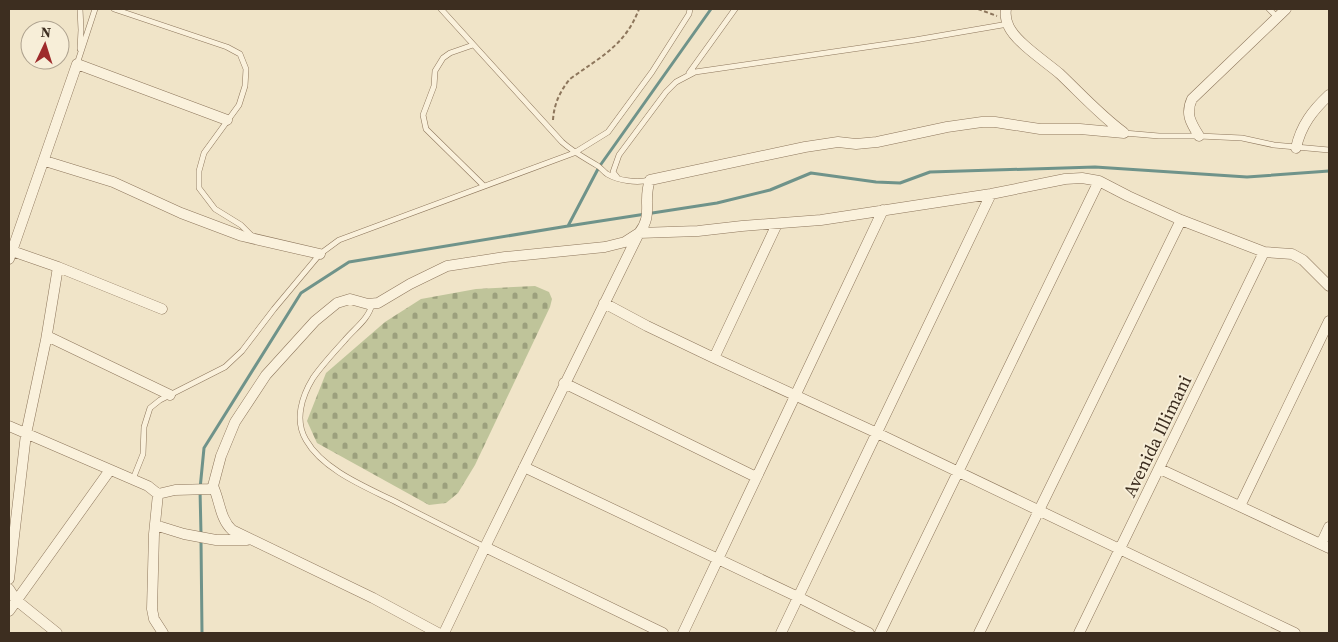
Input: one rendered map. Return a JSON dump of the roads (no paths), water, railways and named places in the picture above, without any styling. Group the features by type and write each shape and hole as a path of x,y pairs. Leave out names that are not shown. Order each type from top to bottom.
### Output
{"street":[{"path":"1199,136 1189,119 1188,109 1192,99 1286,9"},
{"path":"1007,17 1009,28 1021,41 1061,75 1109,122 1124,133"},
{"path":"162,309 58,267 10,253 78,64 227,120"},
{"path":"1296,148 1300,133 1309,117 1329,95"},
{"path":"444,633 564,384 644,226 648,214 646,206 647,188 650,180 805,147 838,142 856,144 877,142 947,127 982,122 1040,129 1067,128 1124,133"},
{"path":"44,161 113,182 181,214 242,236 320,254"},
{"path":"438,633 381,602 251,540 228,526 224,521 213,486 221,456 234,422 266,375 315,321 337,303 350,299 368,304 378,303 446,266 505,257 605,247 625,242 639,233 698,231 821,220 991,194 1065,179 1082,178 1099,181 1181,220 1264,252 1292,254 1303,260 1329,286"},
{"path":"880,633 1099,181"},
{"path":"780,633 991,194"},
{"path":"683,633 883,210"},
{"path":"979,633 1037,511 1181,220"},
{"path":"714,358 777,224"},
{"name":"Avenida Illimani","path":"1079,633 1264,252"},
{"path":"9,580 26,434 47,336 58,267"},
{"path":"604,303 714,358 877,433 1037,511 1120,548 1295,633"},
{"path":"1240,506 1329,321"},
{"path":"47,336 170,395"},
{"path":"564,384 756,477"},
{"path":"9,426 148,486 158,494"},
{"path":"524,467 798,597 869,633"},
{"path":"1160,469 1325,546 1329,527"},
{"path":"9,611 110,470"},
{"path":"158,494 175,490 210,489 213,486"},
{"path":"158,494 152,609 154,619 163,633"},
{"path":"155,525 184,534 216,540 251,540"},
{"path":"485,547 663,633"},
{"path":"9,589 16,600 58,633"}],"lane":[{"path":"78,64 81,30 80,9"},
{"path":"78,64 95,9"},
{"path":"114,9 227,47 240,54 246,69 245,86 239,105 204,153 199,171 199,188 215,209 241,225 256,239"},
{"path":"441,9 574,153 608,174 640,182 650,180"},
{"path":"132,480 143,454 144,427 150,408 160,400 225,368 242,351 320,254 339,240 574,153 608,132 652,72 689,14 690,9"},
{"path":"688,75 736,9"},
{"path":"1269,9 1277,17"},
{"path":"617,177 613,172 619,155 666,92 676,82 694,72 915,40 1007,17"},
{"path":"473,45 450,53 443,58 435,71 434,86 423,115 426,129 484,186"},
{"path":"1124,133 1159,136 1242,138 1274,145 1329,150"},
{"path":"372,304 368,315 332,354 310,384 300,412 303,434 310,446 320,456 353,480 485,547"}],"waterway":[{"path":"201,534 200,489 204,448 301,293 349,262 568,226 599,167 711,9"},
{"path":"568,226 717,203 770,190 811,173 876,182 900,183 930,172 1095,167 1247,177 1329,171"},
{"path":"201,540 202,633"}]}
